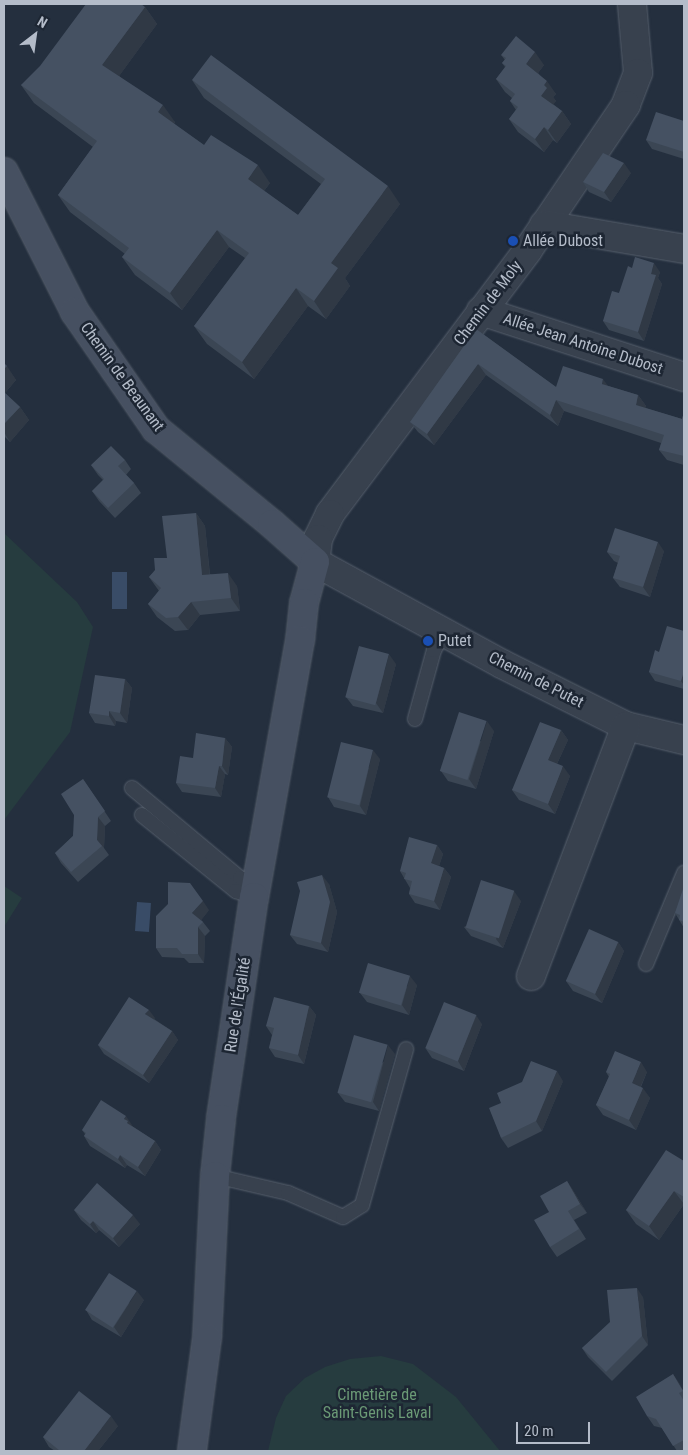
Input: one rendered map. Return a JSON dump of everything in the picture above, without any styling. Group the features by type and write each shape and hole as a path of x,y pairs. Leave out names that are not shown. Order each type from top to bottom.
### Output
{"street":[{"name":"Chemin de Moly","path":"315,562 318,539 330,514 528,250 626,105 638,73 632,4"},
{"name":"Chemin de Beaunant","path":"4,172 75,312 156,429 272,524 315,562"},
{"path":"544,225 684,249"},
{"name":"Allée Jean Antoine Dubost","path":"481,311 684,377"},
{"name":"Chemin de Putet","path":"315,562 445,631 502,664 626,726 684,740"},
{"name":"Rue de l'Égalité","path":"192,1451 207,1338 215,1176 221,1119 256,891 300,640 304,603 315,562"},
{"path":"531,976 626,726"}],"lane":[{"path":"415,719 434,650 445,631"},
{"path":"132,788 256,891"},
{"path":"142,815 236,891 256,891"},
{"path":"646,964 684,873"},
{"path":"215,1176 288,1192 343,1217 362,1204 406,1048"}],"green space":[{"path":"4,533 77,602 93,627 70,732 4,820"},
{"path":"4,886 22,898 4,927"},
{"name":"Cimetière de Saint-Genis Laval","path":"381,1356 413,1364 456,1397 500,1451 268,1451 276,1418 286,1396 305,1378 325,1367 350,1359"}],"water":[{"path":"112,572 127,572 127,609 112,609"},
{"path":"137,902 151,903 149,932 135,931"}],"building":[{"path":"86,4 141,4 145,7 102,65 163,105 158,112 204,145 211,135 258,165 248,179 298,215 325,179 192,80 211,55 388,186 331,263 338,268 314,301 296,288 242,362 194,326 249,253 217,230 170,293 122,257 129,248 58,195 97,141 21,85 40,66"},
{"path":"516,36 535,52 526,64 547,81 544,85 547,88 541,96 562,111 548,130 544,127 535,139 509,119 518,107 510,101 515,94 496,79 506,66 502,63 506,58 501,55"},
{"path":"656,112 684,121 684,152 646,140"},
{"path":"603,153 624,163 604,192 583,182"},
{"path":"635,257 654,263 651,274 656,275 638,332 603,321 612,291 619,293 628,266 632,268"},
{"path":"476,329 556,387 563,366 603,379 602,384 638,395 636,405 682,419 684,412 684,456 659,450 664,435 556,400 550,415 478,364 427,434 410,422"},
{"path":"4,392 20,407 4,424"},
{"path":"111,446 125,460 118,466 134,483 108,508 92,491 104,479 91,465"},
{"path":"196,513 202,575 228,573 231,598 191,602 178,617 166,618 148,604 161,588 149,577 155,570 154,558 167,558 162,516"},
{"path":"615,528 658,542 643,587 613,578 620,556 607,552"},
{"path":"667,626 684,631 684,671 681,681 649,672 655,650 659,652"},
{"path":"359,646 389,654 375,705 345,697"},
{"path":"95,675 125,679 120,713 109,711 109,716 89,713"},
{"path":"459,712 487,721 467,780 440,771"},
{"path":"540,722 561,730 548,760 563,766 548,804 512,790"},
{"path":"196,733 225,738 222,766 219,766 215,788 176,783 180,756 193,758"},
{"path":"341,742 373,750 359,805 327,797"},
{"path":"83,779 105,811 98,817 97,840 102,846 71,872 55,853 73,836 74,815 61,794"},
{"path":"409,837 437,845 431,863 444,868 434,901 409,894 412,881 404,879 406,873 400,871"},
{"path":"322,875 330,902 321,943 290,935 300,891 297,882"},
{"path":"481,880 514,891 499,938 466,928"},
{"path":"168,882 190,883 203,901 192,913 203,922 198,927 198,954 182,954 177,948 156,948 156,916 168,904"},
{"path":"684,886 684,922 679,920 680,915 675,913"},
{"path":"589,929 618,942 595,994 566,981"},
{"path":"368,963 410,976 401,1006 359,993"},
{"path":"129,997 149,1010 145,1014 172,1031 143,1075 98,1045"},
{"path":"274,997 309,1006 298,1055 269,1048 274,1028 266,1026"},
{"path":"444,1002 476,1015 458,1061 425,1048"},
{"path":"354,1035 388,1045 371,1102 337,1093"},
{"path":"615,1051 641,1062 632,1083 643,1088 629,1120 596,1105 610,1074 606,1072"},
{"path":"531,1061 557,1071 536,1121 501,1138 489,1108 501,1103 497,1093 522,1082"},
{"path":"101,1100 126,1116 124,1119 128,1121 127,1123 155,1141 138,1167 120,1155 118,1159 84,1136 86,1133 82,1130"},
{"path":"666,1150 684,1161 684,1197 674,1191 649,1226 626,1210"},
{"path":"567,1181 580,1204 568,1211 579,1229 550,1247 534,1220 549,1212 540,1196"},
{"path":"97,1183 133,1215 113,1238 93,1221 90,1224 74,1210"},
{"path":"109,1273 137,1291 113,1328 85,1310"},
{"path":"637,1288 642,1336 606,1372 582,1348 610,1322 607,1290"},
{"path":"673,1374 683,1391 679,1393 684,1401 684,1440 673,1446 656,1419 647,1416 636,1397"},
{"path":"79,1391 111,1416 84,1451 60,1451 43,1437"}],"place":[{"name":"Allée Dubost","path":"513,241"},
{"name":"Putet","path":"428,641"}]}
